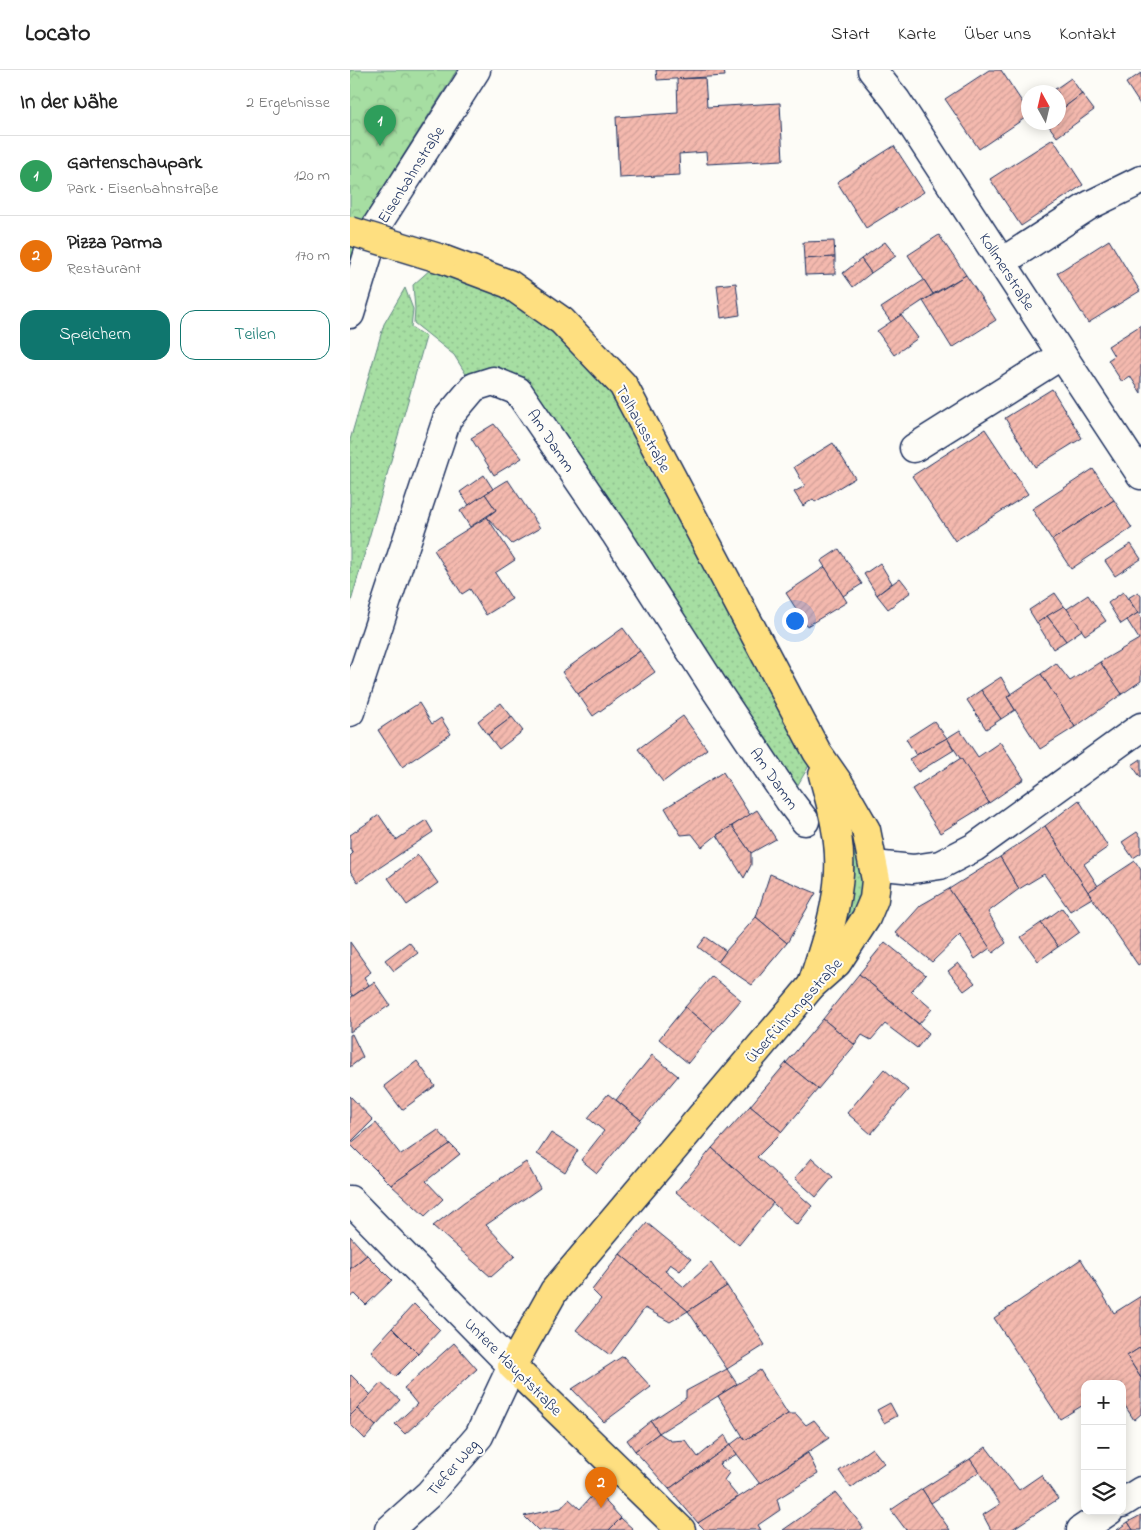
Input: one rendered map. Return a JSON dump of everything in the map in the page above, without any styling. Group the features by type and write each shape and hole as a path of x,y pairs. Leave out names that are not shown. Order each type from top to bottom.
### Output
{"main road":[{"name":"Talhausstraße","path":"350,231 442,260 509,284 562,321 623,385 817,752 840,785 866,830 874,865"},
{"name":"Talhausstraße","path":"817,752 836,820"},
{"path":"836,820 859,853 874,865"},
{"path":"812,985 836,900 839,872 836,820"},
{"name":"Überführungsstraße","path":"512,1366 554,1291 812,985 837,963 866,918 874,899 876,880 874,865"},
{"name":"Untere Hauptstraße","path":"512,1366 681,1530"}],"street":[{"name":"Eisenbahnstraße","path":"350,314 377,225 476,70"},
{"name":"Kollmerstraße","path":"872,70 896,100 1141,475"},
{"path":"1002,262 1090,205 1141,180"},
{"path":"914,448 1062,355"},
{"name":"Am Damm","path":"350,712 447,419 474,387 492,381 518,390 615,533 713,686 805,821"},
{"path":"874,865 913,869 940,865 975,846 1141,727"},
{"name":"Untere Hauptstraße","path":"352,1207 512,1366"},
{"name":"Tiefer Weg","path":"389,1530 429,1494 479,1436 512,1366"},
{"path":"1126,1500 1141,1491"},
{"path":"1081,1530 1103,1515"}],"green space":[{"path":"350,70 457,70 362,221 350,262"},
{"path":"442,259 509,284 623,385 817,752 789,800 518,391 474,387 454,355 414,323 413,285"},
{"path":"405,288 413,309 411,327 426,337 350,605 350,440 384,324"},
{"path":"849,847 856,853 868,896 844,947 840,922"}],"building":[{"path":"656,70 724,70 725,76 657,80"},
{"path":"989,70 1001,70 1021,100 1021,121 979,149 945,99"},
{"path":"1141,73 1141,106 1126,83"},
{"path":"705,78 707,107 780,103 783,160 707,164 706,152 679,154 680,175 619,178 616,117 678,113 677,79"},
{"path":"1071,78 1082,94 1066,106 1066,85 1061,85"},
{"path":"1082,94 1094,110 1057,137 1052,130 1066,130 1066,106"},
{"path":"1053,139 1083,185 1021,226 990,179"},
{"path":"894,146 924,192 866,228 837,182"},
{"path":"939,235 966,275 933,294 908,255"},
{"path":"1109,240 1140,291 1088,323 1057,273"},
{"path":"834,241 835,257 804,259 803,242"},
{"path":"885,242 896,256 871,273 861,259"},
{"path":"835,257 835,274 805,275 804,259"},
{"path":"861,259 871,273 853,287 843,273"},
{"path":"966,275 996,320 952,348 923,301"},
{"path":"924,280 933,294 891,322 881,308"},
{"path":"736,283 740,315 721,318 717,285"},
{"path":"901,315 918,338 894,355 877,331"},
{"path":"1141,325 1141,393 1130,376 1122,382 1108,360 1114,356 1108,346"},
{"path":"1052,389 1082,438 1035,467 1005,418"},
{"path":"494,424 522,458 494,475 471,438"},
{"path":"985,429 1028,494 955,541 912,476"},
{"path":"833,443 855,478 815,502 813,499 803,506 794,492 805,486 794,467"},
{"path":"1093,469 1114,500 1052,540 1032,509"},
{"path":"484,475 493,489 469,505 460,492"},
{"path":"508,480 540,528 512,544 487,517 496,510 485,494"},
{"path":"485,494 496,510 470,527 460,511"},
{"path":"1114,500 1132,528 1071,569 1052,540"},
{"path":"487,517 515,560 495,573 512,599 486,615 470,589 462,594 434,550"},
{"path":"1131,544 1141,559 1115,576 1105,561"},
{"path":"839,549 862,584 843,596 821,561"},
{"path":"880,563 892,583 877,595 864,574"},
{"path":"825,567 847,602 807,626 786,593"},
{"path":"900,578 911,592 888,609 877,595"},
{"path":"1123,592 1138,613 1121,624 1108,603"},
{"path":"1138,592 1141,596 1141,613 1138,613 1128,598"},
{"path":"1055,593 1064,606 1037,623 1029,610"},
{"path":"1088,595 1106,621 1085,635 1067,609"},
{"path":"1064,606 1082,630 1066,641 1047,616"},
{"path":"1138,613 1141,618 1141,681 1122,694 1100,662 1139,639 1127,620"},
{"path":"1047,616 1066,641 1053,649 1037,623"},
{"path":"623,628 640,651 578,694 562,672"},
{"path":"640,651 655,672 593,716 578,694"},
{"path":"1100,662 1122,694 1075,727 1041,674 1056,663 1070,681"},
{"path":"1041,674 1075,727 1040,749 1007,697"},
{"path":"1001,677 1011,694 1007,697 1015,710 1001,719 981,690"},
{"path":"981,690 1001,719 986,729 967,700"},
{"path":"419,703 432,724 441,718 451,734 402,767 378,730"},
{"path":"501,703 512,717 488,735 478,721"},
{"path":"683,716 707,749 663,782 638,749"},
{"path":"512,717 523,731 499,749 488,735"},
{"path":"934,721 947,738 916,755 906,739"},
{"path":"960,730 978,757 1000,742 1024,779 989,803 947,738"},
{"path":"947,738 954,750 918,772 909,759"},
{"path":"961,758 989,803 940,833 912,789"},
{"path":"1141,759 1141,778 1132,765"},
{"path":"723,772 750,815 717,835 702,847 692,834 681,835 665,808"},
{"path":"1079,800 1108,847 1084,864 1098,886 1088,892 1045,826"},
{"path":"757,810 776,839 751,853 732,826"},
{"path":"379,815 396,840 426,820 433,832 358,882 350,871 350,856 353,853 350,848 350,835"},
{"path":"732,826 751,853 751,865 744,878 717,835"},
{"path":"1045,826 1092,898 1070,911 1044,874 1019,889 1000,857"},
{"path":"1137,832 1141,837 1141,853 1133,858 1122,842"},
{"path":"418,855 438,883 407,905 388,878"},
{"path":"1000,857 1019,889 988,912 1006,943 993,953 949,889"},
{"path":"1135,861 1141,870 1141,963 1138,965 1088,892"},
{"path":"770,874 816,893 787,943 756,917"},
{"path":"949,889 990,948 975,959 960,935 932,962 896,933 921,905"},
{"path":"1062,908 1079,932 1058,947 1041,923"},
{"path":"756,917 787,943 752,985 718,962"},
{"path":"1041,923 1058,947 1038,961 1021,937"},
{"path":"706,937 726,951 718,962 698,947"},
{"path":"350,942 371,972 364,977 369,985 353,996 350,992"},
{"path":"409,942 418,953 394,971 385,960"},
{"path":"885,942 926,975 911,991 932,1009 919,1024 859,974"},
{"path":"958,963 975,983 964,991 948,971"},
{"path":"859,974 929,1033 917,1048 885,1024 871,1040 862,1035 855,1045 823,1019"},
{"path":"712,976 741,1000 714,1031 685,1007"},
{"path":"374,982 390,1005 350,1032 350,998"},
{"path":"685,1007 714,1031 688,1063 659,1039"},
{"path":"823,1019 855,1045 818,1089 786,1063"},
{"path":"352,1034 363,1057 350,1067 350,1035"},
{"path":"652,1055 678,1076 641,1120 616,1100"},
{"path":"417,1061 435,1086 402,1110 384,1086"},
{"path":"786,1063 818,1089 782,1132 750,1106"},
{"path":"884,1069 908,1090 871,1134 847,1113"},
{"path":"608,1094 641,1120 597,1173 581,1160 604,1131 588,1118"},
{"path":"350,1096 373,1120 350,1143"},
{"path":"750,1106 782,1132 757,1157 812,1206 797,1225 712,1148"},
{"path":"376,1123 401,1155 438,1130 450,1144 391,1185 350,1144"},
{"path":"551,1133 578,1150 565,1172 537,1154"},
{"path":"450,1144 460,1154 426,1181 443,1199 425,1216 391,1185"},
{"path":"712,1148 773,1203 739,1245 676,1192"},
{"path":"812,1158 833,1177 816,1197 795,1178"},
{"path":"526,1162 540,1188 486,1225 515,1256 491,1277 433,1226 464,1202"},
{"path":"647,1223 691,1259 680,1271 670,1264 665,1271 684,1287 711,1263 727,1286 688,1311 620,1254"},
{"path":"350,1236 367,1255 350,1269"},
{"path":"620,1254 688,1311 670,1322 645,1308 610,1355 576,1330 601,1299 592,1290"},
{"path":"367,1255 392,1280 366,1305 355,1294 350,1297 350,1269"},
{"path":"1081,1259 1114,1313 1141,1296 1141,1347 1127,1356 1141,1378 1141,1414 1134,1420 1126,1407 1126,1380 1081,1380 1081,1406 1060,1419 994,1318"},
{"path":"727,1286 765,1345 727,1369 688,1311"},
{"path":"414,1304 440,1330 418,1354 392,1328"},
{"path":"392,1328 418,1354 395,1377 371,1351"},
{"path":"454,1343 477,1369 405,1434 395,1424 417,1404 404,1388"},
{"path":"1141,1347 1141,1378 1127,1356"},
{"path":"623,1356 651,1387 604,1422 572,1389"},
{"path":"727,1369 737,1384 659,1433 651,1421 686,1398 686,1391"},
{"path":"760,1370 788,1414 745,1440 718,1396"},
{"path":"350,1376 371,1395 350,1416"},
{"path":"381,1383 400,1400 376,1426 357,1409"},
{"path":"890,1403 897,1416 884,1423 877,1410"},
{"path":"357,1409 376,1426 365,1439 350,1424 350,1416"},
{"path":"788,1414 796,1414 806,1425 814,1420 829,1438 760,1484 730,1445 742,1436 745,1440"},
{"path":"651,1421 659,1433 635,1451 627,1440"},
{"path":"659,1433 671,1441 685,1440 698,1457 725,1435 730,1445 669,1489 635,1451"},
{"path":"730,1445 737,1454 719,1464 729,1473 724,1480 738,1497 698,1523 669,1489"},
{"path":"986,1447 1019,1490 1041,1475 1058,1499 1011,1530 991,1530 983,1515 1000,1504 970,1459"},
{"path":"872,1448 884,1463 851,1488 839,1471"},
{"path":"808,1453 818,1474 777,1499 780,1510 758,1525 761,1530 705,1530 698,1523"},
{"path":"970,1459 979,1472 931,1503 922,1489"},
{"path":"922,1489 950,1530 906,1530 891,1510"},
{"path":"596,1491 621,1518 609,1530 538,1530 524,1516 561,1508 569,1499 580,1509"},
{"path":"836,1493 863,1527 861,1530 783,1530"},
{"path":"1141,1515 1141,1530 1133,1530 1128,1522"},
{"path":"621,1518 634,1530 609,1530"},
{"path":"1128,1522 1133,1530 1117,1530"}],"place":[{"name":"Gartenschaupark","path":"380,146"},
{"name":"Pizza Parma","path":"601,1508"}]}
